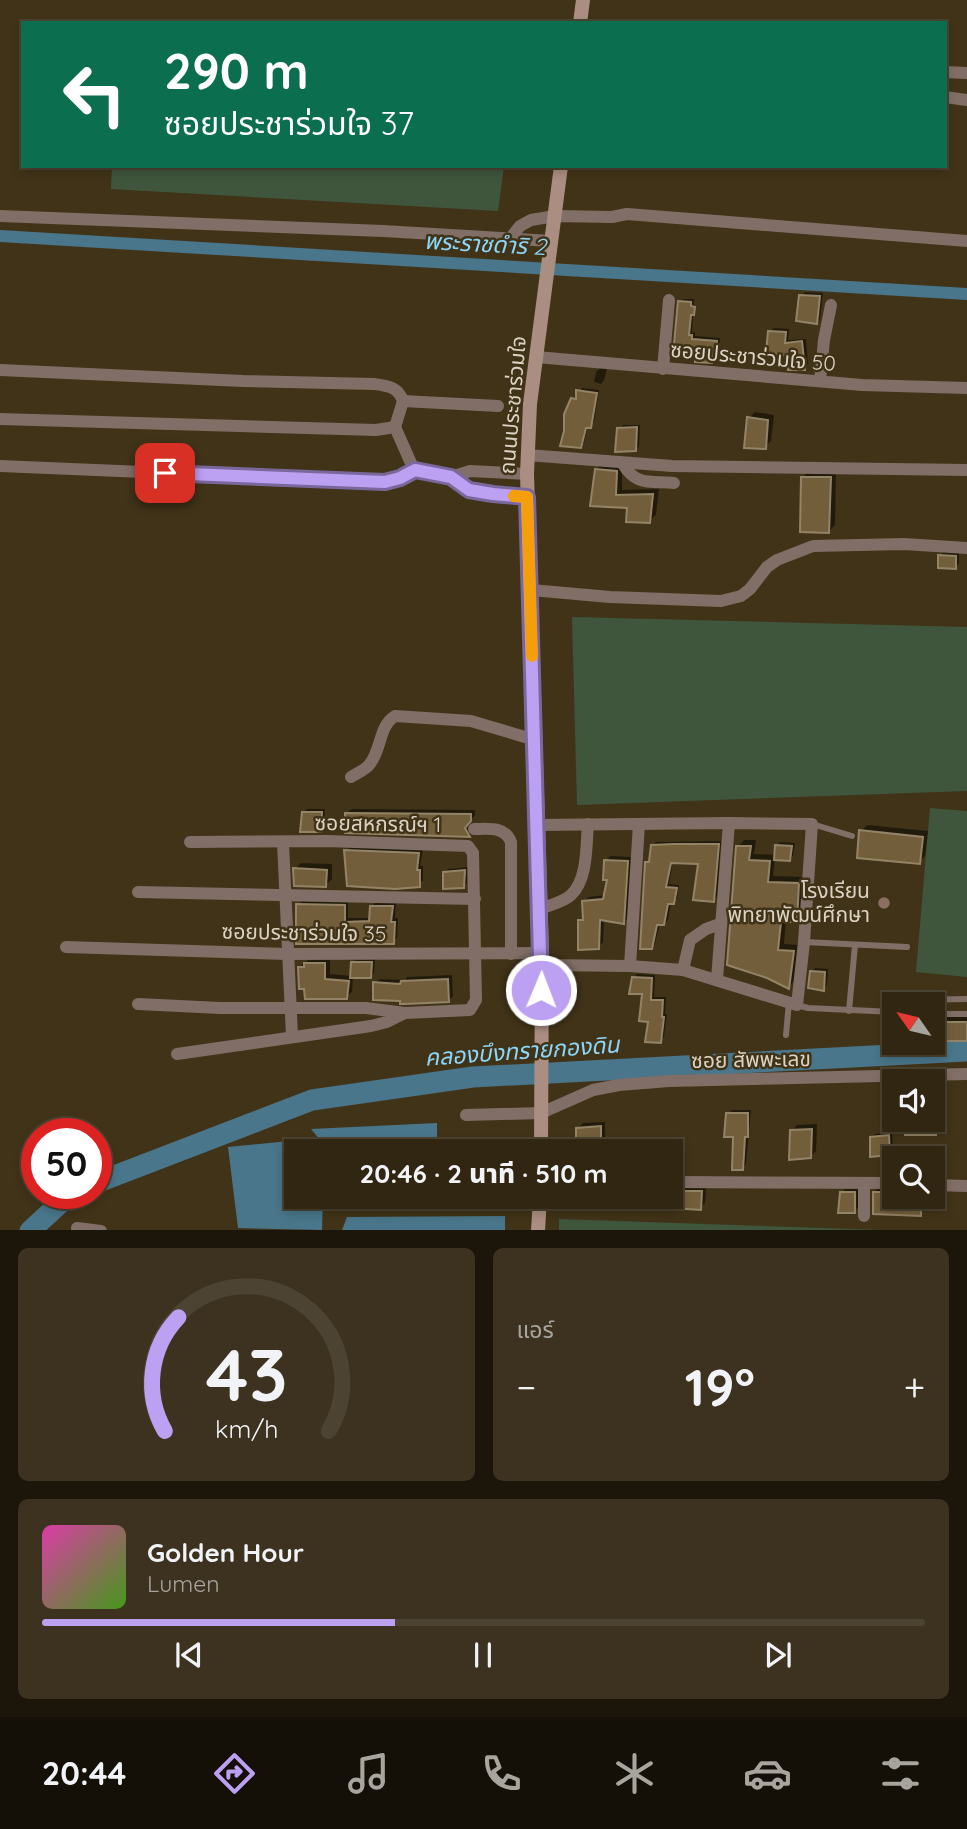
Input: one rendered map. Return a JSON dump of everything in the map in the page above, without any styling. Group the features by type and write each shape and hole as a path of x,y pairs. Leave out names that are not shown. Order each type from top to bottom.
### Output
{"main road":[{"path":"580,21 583,0"},
{"name":"ถนนประชาร่วมใจ","path":"541,1139 542,959 527,455 530,404 561,168"},
{"path":"538,1230 539,1209"}],"street":[{"path":"947,72 967,73"},
{"path":"947,97 967,100"},
{"path":"509,240 520,226 531,220 555,216 612,217 627,214 967,241"},
{"path":"0,216 383,231 551,245"},
{"path":"663,369 669,300"},
{"path":"820,381 831,305"},
{"name":"ซอยประชาร่วมใจ 50","path":"536,357 862,385 967,388"},
{"path":"0,370 390,386 397,390 403,401 395,427 415,470"},
{"path":"403,401 498,406"},
{"path":"0,419 376,430 395,427"},
{"path":"527,455 624,464 967,470"},
{"path":"624,464 629,474 639,480 674,483"},
{"path":"0,466 385,482 415,470 451,477 469,490 527,497"},
{"path":"451,477 470,471 527,474"},
{"path":"531,590 610,597 721,601 741,596 767,567 777,560 813,546 904,544 967,548"},
{"path":"351,777 368,766 377,753 387,721 395,716 471,721 535,740"},
{"path":"537,825 729,822 812,824 804,942 793,1004"},
{"path":"717,979 729,822"},
{"path":"540,909 569,898 574,892 584,869 588,824"},
{"path":"631,966 639,824"},
{"path":"474,829 504,832 511,842 511,954"},
{"name":"ซอยสหกรณ์ฯ 1","path":"190,842 327,841 465,845 472,849 475,899"},
{"path":"283,843 292,1036"},
{"path":"138,892 475,899 476,1000 470,1010 405,1013 366,1008 290,1009 138,1004"},
{"path":"683,970 690,940 720,924"},
{"name":"ซอยประชาร่วมใจ 35","path":"66,947 287,954 511,954 542,959 683,970 793,1004"},
{"path":"177,1054 371,1026 405,1013"},
{"name":"ซอย สัพพะเลข","path":"541,1113 593,1090 618,1085 669,1081 967,1074"},
{"path":"466,1115 541,1113"},
{"path":"683,1182 882,1183"},
{"path":"864,1183 864,1216"},
{"path":"945,1185 967,1186"},
{"path":"77,1228 101,1230"}],"lane":[{"path":"812,824 852,836"},
{"path":"804,942 907,947"},
{"path":"849,1011 855,945"},
{"path":"945,999 967,999"},
{"path":"786,1035 793,1004 882,1012"},
{"path":"945,1014 967,1014"}],"green space":[{"path":"112,168 504,168 498,211 111,189"},
{"path":"572,617 967,627 967,791 577,805"},
{"path":"930,808 967,811 967,977 916,972"},
{"path":"559,1219 880,1230 559,1230"}],"water":[{"path":"437,1123 437,1139 319,1139 311,1129"},
{"path":"284,1141 284,1209 323,1209 322,1230 238,1228 228,1147"},
{"path":"505,1216 505,1230 342,1230 347,1217"}],"building":[{"path":"799,295 820,296 817,324 796,321"},
{"path":"678,301 691,302 691,306 695,307 694,315 691,315 689,335 692,335 692,339 717,341 716,356 712,357 712,363 695,362 695,355 673,355"},
{"path":"768,331 786,332 785,343 802,341 805,370 788,370 789,356 766,353"},
{"path":"576,390 597,393 591,428 586,428 581,448 560,446 564,431 564,414 571,398 576,399"},
{"path":"747,417 768,420 766,449 744,448"},
{"path":"637,427 636,451 615,452 617,428"},
{"path":"595,469 617,471 616,495 653,494 650,523 626,522 627,508 590,506"},
{"path":"801,477 831,477 829,533 800,532"},
{"path":"938,555 956,556 956,569 938,568"},
{"path":"302,812 322,812 321,832 300,832"},
{"path":"345,813 471,814 471,821 465,828 470,837 345,833"},
{"path":"859,830 923,837 920,864 857,858"},
{"path":"719,844 714,902 693,900 698,864 671,863 666,887 677,888 674,904 668,904 664,925 657,925 652,949 640,949 645,862 649,862 651,845"},
{"path":"775,845 792,846 790,861 774,860"},
{"path":"736,846 751,846 749,860 770,861 768,882 799,883 797,922 781,922 778,950 794,951 789,989 767,978 727,965"},
{"path":"344,850 419,853 417,870 420,870 420,887 395,889 347,886"},
{"path":"604,860 628,861 624,924 600,920 599,949 578,950 578,920 583,920 582,901 603,899 607,880 603,880"},
{"path":"293,868 327,870 326,887 294,886"},
{"path":"465,870 464,888 443,889 443,872"},
{"path":"296,904 345,905 345,922 369,921 370,906 393,906 391,922 395,922 394,944 296,944"},
{"path":"351,962 372,962 371,978 350,978"},
{"path":"304,963 325,963 325,979 349,981 347,999 305,999 304,989 299,989 298,967 304,967"},
{"path":"810,971 825,972 824,991 808,988"},
{"path":"632,977 652,978 651,1000 663,1000 661,1043 645,1042 648,1022 639,1021 642,994 629,994"},
{"path":"448,979 449,1002 400,1004 400,1001 373,1000 373,982 400,984 401,981"},
{"path":"945,1022 967,1022 967,1041 945,1041"},
{"path":"726,1113 748,1113 743,1170 732,1170 733,1137 724,1137"},
{"path":"601,1126 601,1139 576,1139 576,1128"},
{"path":"812,1129 811,1158 789,1160 790,1130"},
{"path":"905,1132 936,1132 936,1135 905,1135"},
{"path":"889,1135 890,1146 882,1146 882,1156 870,1157 870,1137"},
{"path":"683,1191 702,1191 701,1210 683,1209"},
{"path":"840,1192 855,1192 855,1213 838,1213"},
{"path":"873,1192 882,1192 882,1209 921,1209 921,1216 873,1214"}],"waterway":[{"name":"พระราชดำริ 2","path":"0,236 967,294"},
{"name":"คลองบึงทรายกองดิน","path":"112,1177 312,1100 473,1077 967,1051"},
{"name":"คลองบึงทรายกองดิน","path":"31,1230 54,1209"}],"slow traffic":[{"path":"514,496 527,497 532,656"}],"place":[{"name":"โรงเรียน พิทยาพัฒน์ศึกษา","path":"884,903"}],"route":[{"path":"165,473 385,482 415,470 451,477 469,490 527,497 541,990"}]}
